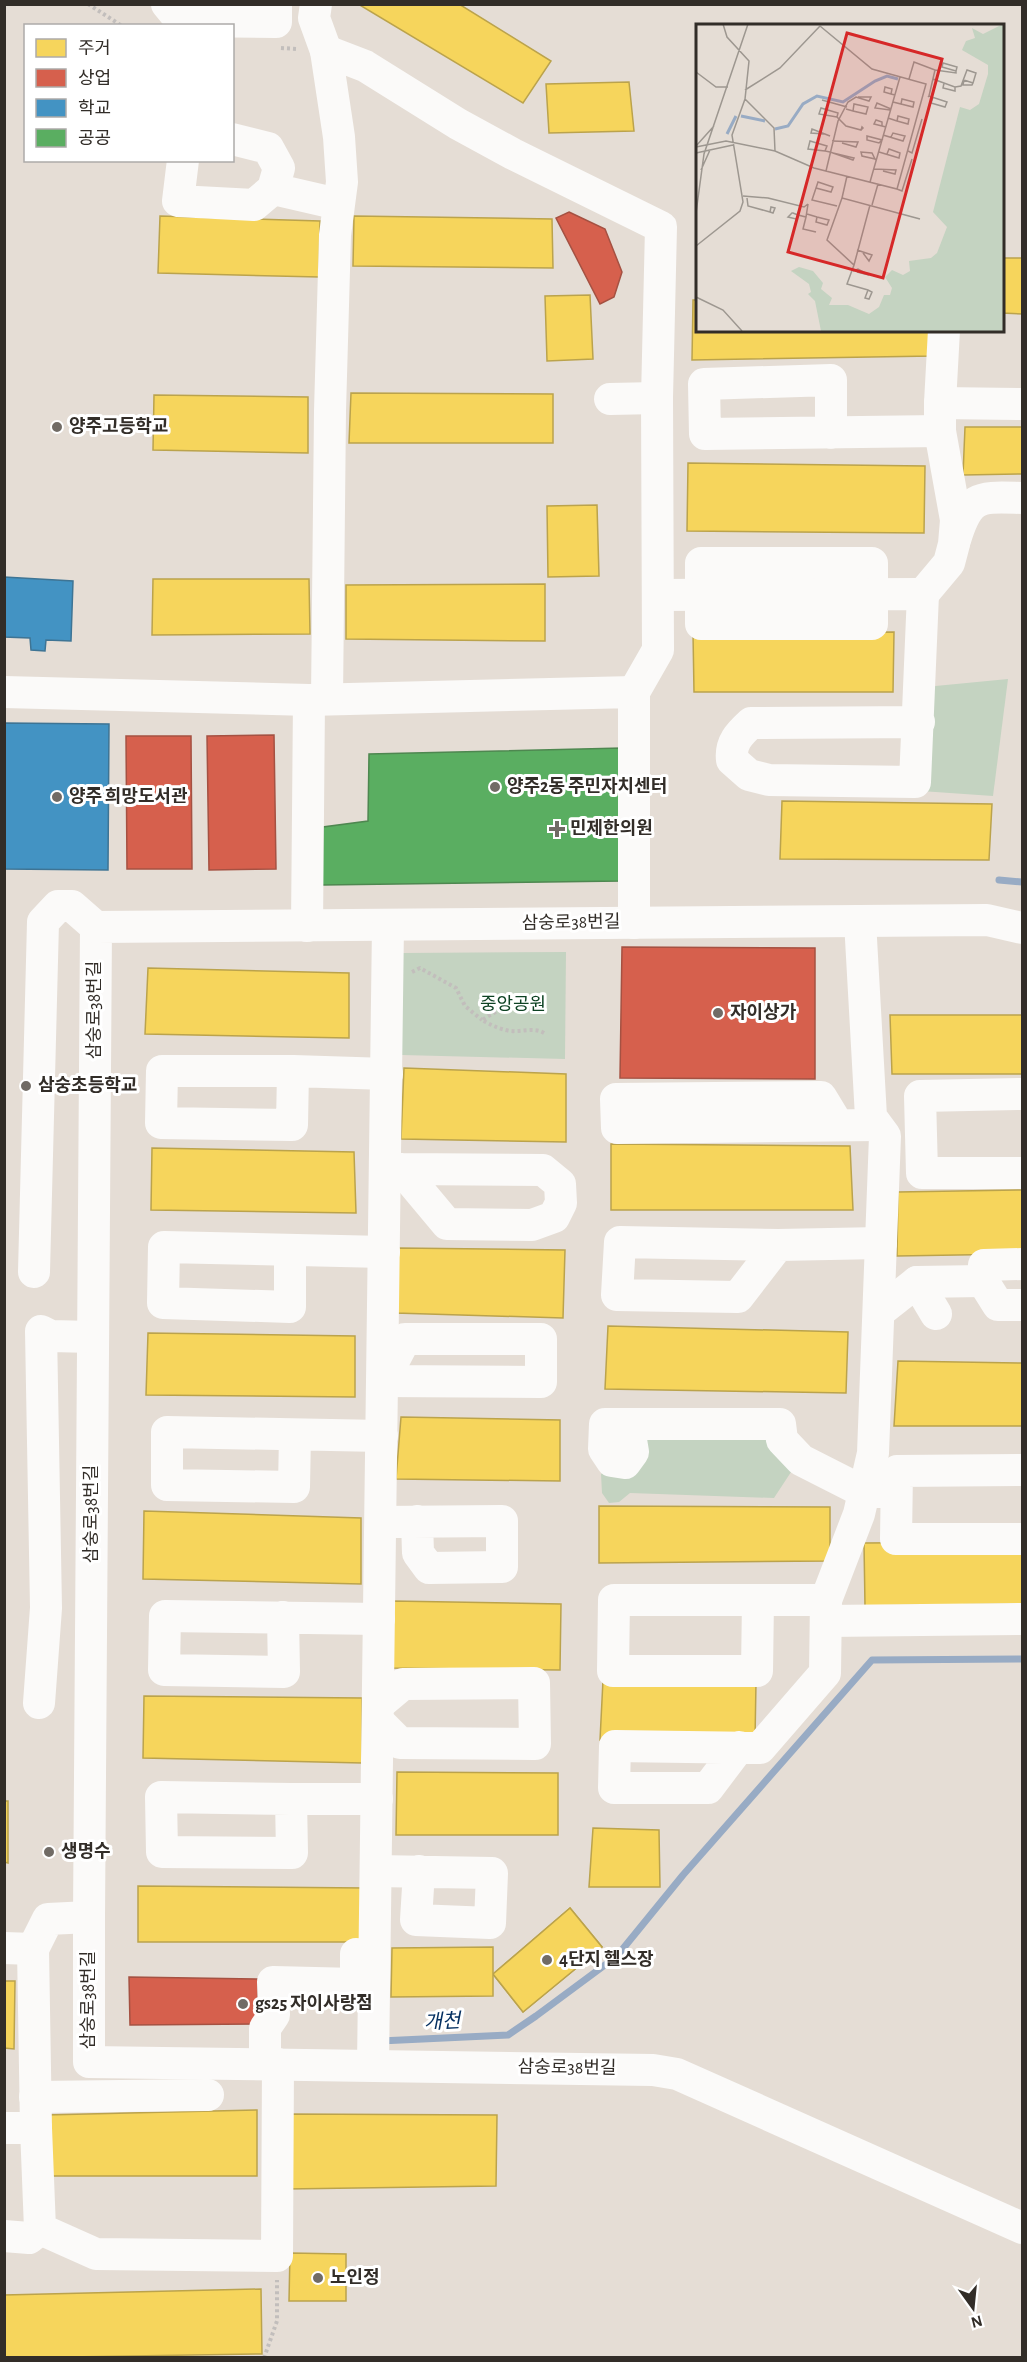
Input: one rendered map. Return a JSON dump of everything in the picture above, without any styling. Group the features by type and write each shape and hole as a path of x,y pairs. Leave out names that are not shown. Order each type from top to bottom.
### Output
{"street":[{"path":"167,4 181,21 276,22 276,4"},
{"path":"307,926 330,411 335,235 342,182 339,137 326,51 314,18 316,4"},
{"path":"326,51 365,66 458,124 513,154 661,227 657,398 658,650 634,692 634,923"},
{"path":"183,162 178,201 254,205 273,189 279,168 268,148 234,140"},
{"path":"273,189 338,204"},
{"path":"944,332 940,417 956,520 954,544"},
{"path":"610,399 657,398"},
{"path":"831,433 1023,404"},
{"path":"919,722 751,723 739,733 731,750 732,760 749,775 769,780 915,782 919,722 923,594 949,563 962,518 970,507 984,497 1023,498"},
{"path":"658,595 923,594"},
{"path":"4,692 318,699 634,692"},
{"path":"34,1272 44,922 58,906 72,906 96,927"},
{"name":"삼숭로38번길","path":"1023,928 987,920 96,927 89,1917 89,2062 653,2070 677,2074 1023,2228"},
{"path":"739,1748 760,1748 825,1672 826,1610 859,1514 873,1453 885,1136 874,1121 860,921"},
{"path":"373,2065 384,1252 393,1169 387,1074 388,925"},
{"path":"293,1071 387,1074"},
{"path":"1023,1095 920,1096 922,1173 1023,1173"},
{"path":"838,1125 821,1097 616,1099 617,1128 838,1125 921,1117"},
{"path":"778,1245 738,1297 617,1295 620,1242 778,1245 881,1243"},
{"path":"291,1251 384,1252"},
{"path":"1023,1264 984,1265 983,1281 998,1305 1023,1305"},
{"path":"879,1311 917,1282 983,1281"},
{"path":"917,1282 936,1314"},
{"path":"39,1703 46,1608 41,1331 51,1336 93,1337"},
{"path":"621,1424 780,1424 782,1440 801,1460 864,1492 895,1492"},
{"path":"295,1435 382,1436"},
{"path":"1023,1470 897,1471 895,1492 896,1539 1023,1539"},
{"path":"381,1521 417,1521"},
{"path":"758,1600 757,1671 613,1671 614,1600 758,1600 826,1610 1023,1619"},
{"path":"283,1617 380,1619"},
{"path":"291,1799 377,1799"},
{"path":"376,1871 419,1871"},
{"path":"40,2229 35,2097 19,1949 48,1919 89,1917"},
{"path":"40,2229 96,2254 277,2256 271,2064 265,2028 274,2015 273,1982 356,1984 356,1954 375,1978"},
{"path":"35,2097 208,2095"},
{"path":"4,2128 36,2128"},
{"path":"4,2236 29,2238 40,2229"}],"path":[{"path":"88,4 119,24"},
{"path":"406,975 420,968 438,977 456,988 465,1006 494,1027 508,1031 538,1030 544,1033"},
{"path":"482,1020 496,1011 527,1001 537,1005 527,1010"},
{"path":"264,2358 277,2321 277,2256"}],"green space":[{"path":"1008,679 993,796 921,791 925,687"},
{"name":"중앙공원","path":"566,952 565,1059 402,1055 402,953"},
{"path":"641,1437 773,1440 793,1469 774,1498 630,1493 619,1502 609,1503 602,1493 601,1474 608,1470"}],"building: 주거":[{"path":"358,4 459,4 551,61 523,103"},
{"path":"629,82 634,131 549,133 546,84"},
{"path":"160,216 320,221 319,277 158,273"},
{"path":"354,216 552,219 553,268 353,266"},
{"path":"1003,258 1022,258 1022,314 1003,313"},
{"path":"590,295 593,359 547,361 545,296"},
{"path":"693,300 696,300 696,332 934,332 933,356 692,360"},
{"path":"351,393 553,394 553,443 349,443"},
{"path":"154,395 308,397 308,453 153,450"},
{"path":"965,427 1022,427 1022,474 963,475"},
{"path":"688,463 925,466 924,533 687,531"},
{"path":"597,505 599,576 548,577 547,506"},
{"path":"153,579 309,579 310,634 152,635"},
{"path":"545,584 545,641 346,639 346,585"},
{"path":"894,632 893,692 694,692 693,633"},
{"path":"782,801 992,804 989,860 780,859"},
{"path":"148,968 349,973 349,1038 145,1034"},
{"path":"890,1015 1022,1015 1022,1074 892,1074"},
{"path":"404,1068 566,1074 566,1142 401,1139"},
{"path":"611,1144 850,1146 853,1210 611,1210"},
{"path":"152,1148 354,1152 356,1213 151,1210"},
{"path":"1022,1190 1022,1254 897,1256 898,1192"},
{"path":"398,1248 565,1250 563,1318 395,1313"},
{"path":"608,1326 848,1332 846,1393 605,1389"},
{"path":"148,1333 355,1336 355,1397 146,1395"},
{"path":"898,1361 1022,1363 1022,1426 894,1426"},
{"path":"401,1417 560,1420 560,1481 396,1479"},
{"path":"599,1506 830,1507 830,1561 599,1563"},
{"path":"144,1511 361,1518 361,1584 143,1579"},
{"path":"1022,1542 1022,1604 865,1606 864,1543"},
{"path":"392,1601 561,1604 560,1670 390,1668"},
{"path":"603,1680 756,1682 755,1740 600,1740"},
{"path":"144,1696 362,1698 362,1763 143,1758"},
{"path":"397,1772 558,1773 558,1835 396,1835"},
{"path":"4,1801 8,1801 8,1863 4,1862"},
{"path":"593,1828 659,1830 660,1887 589,1887"},
{"path":"138,1886 365,1888 366,1942 138,1942"},
{"name":"4단지 헬스장","path":"570,1908 602,1947 523,2012 493,1974"},
{"name":"4단지 헬스장","path":"570,1908 602,1947 523,2012 493,1974"},
{"path":"493,1947 493,1996 391,1997 392,1948"},
{"path":"4,1981 15,1981 14,2049 4,2048"},
{"path":"257,2110 257,2176 48,2176 45,2115"},
{"path":"286,2114 497,2115 496,2186 286,2189"},
{"name":"노인정","path":"290,2253 346,2254 346,2301 289,2301"},
{"path":"261,2289 262,2354 4,2358 4,2295"}],"building: 상업":[{"path":"569,212 605,229 622,272 614,297 600,304 556,218"},
{"path":"274,735 276,869 209,870 207,736"},
{"path":"126,736 191,736 192,869 127,869"},
{"name":"자이상가","path":"622,947 815,948 815,1079 620,1078"},
{"path":"129,1977 258,1979 257,2024 130,2025"}],"building: 학교":[{"path":"4,577 73,581 71,641 46,640 45,651 31,650 30,638 4,637"},
{"name":"양주 희망도서관","path":"4,723 109,724 108,870 4,869"}],"building: 공공":[{"name":"양주2동 주민자치센터","path":"622,748 621,881 322,885 323,827 368,821 369,754"}],"waterway":[{"path":"999,880 1022,882"},
{"name":"개천","path":"380,2041 508,2035 617,1956 683,1875 872,1660 1022,1659"}],"place":[{"name":"양주고등학교","path":"57,427"},
{"name":"양주2동 주민자치센터","path":"495,787"},
{"name":"양주 희망도서관","path":"57,797"},
{"name":"민제한의원","path":"557,829"},
{"name":"자이상가","path":"718,1013"},
{"name":"삼숭초등학교","path":"26,1086"},
{"name":"생명수","path":"49,1852"},
{"name":"4단지 헬스장","path":"547,1960"},
{"name":"gs25 자이사랑점","path":"243,2004"},
{"name":"노인정","path":"318,2278"}]}
